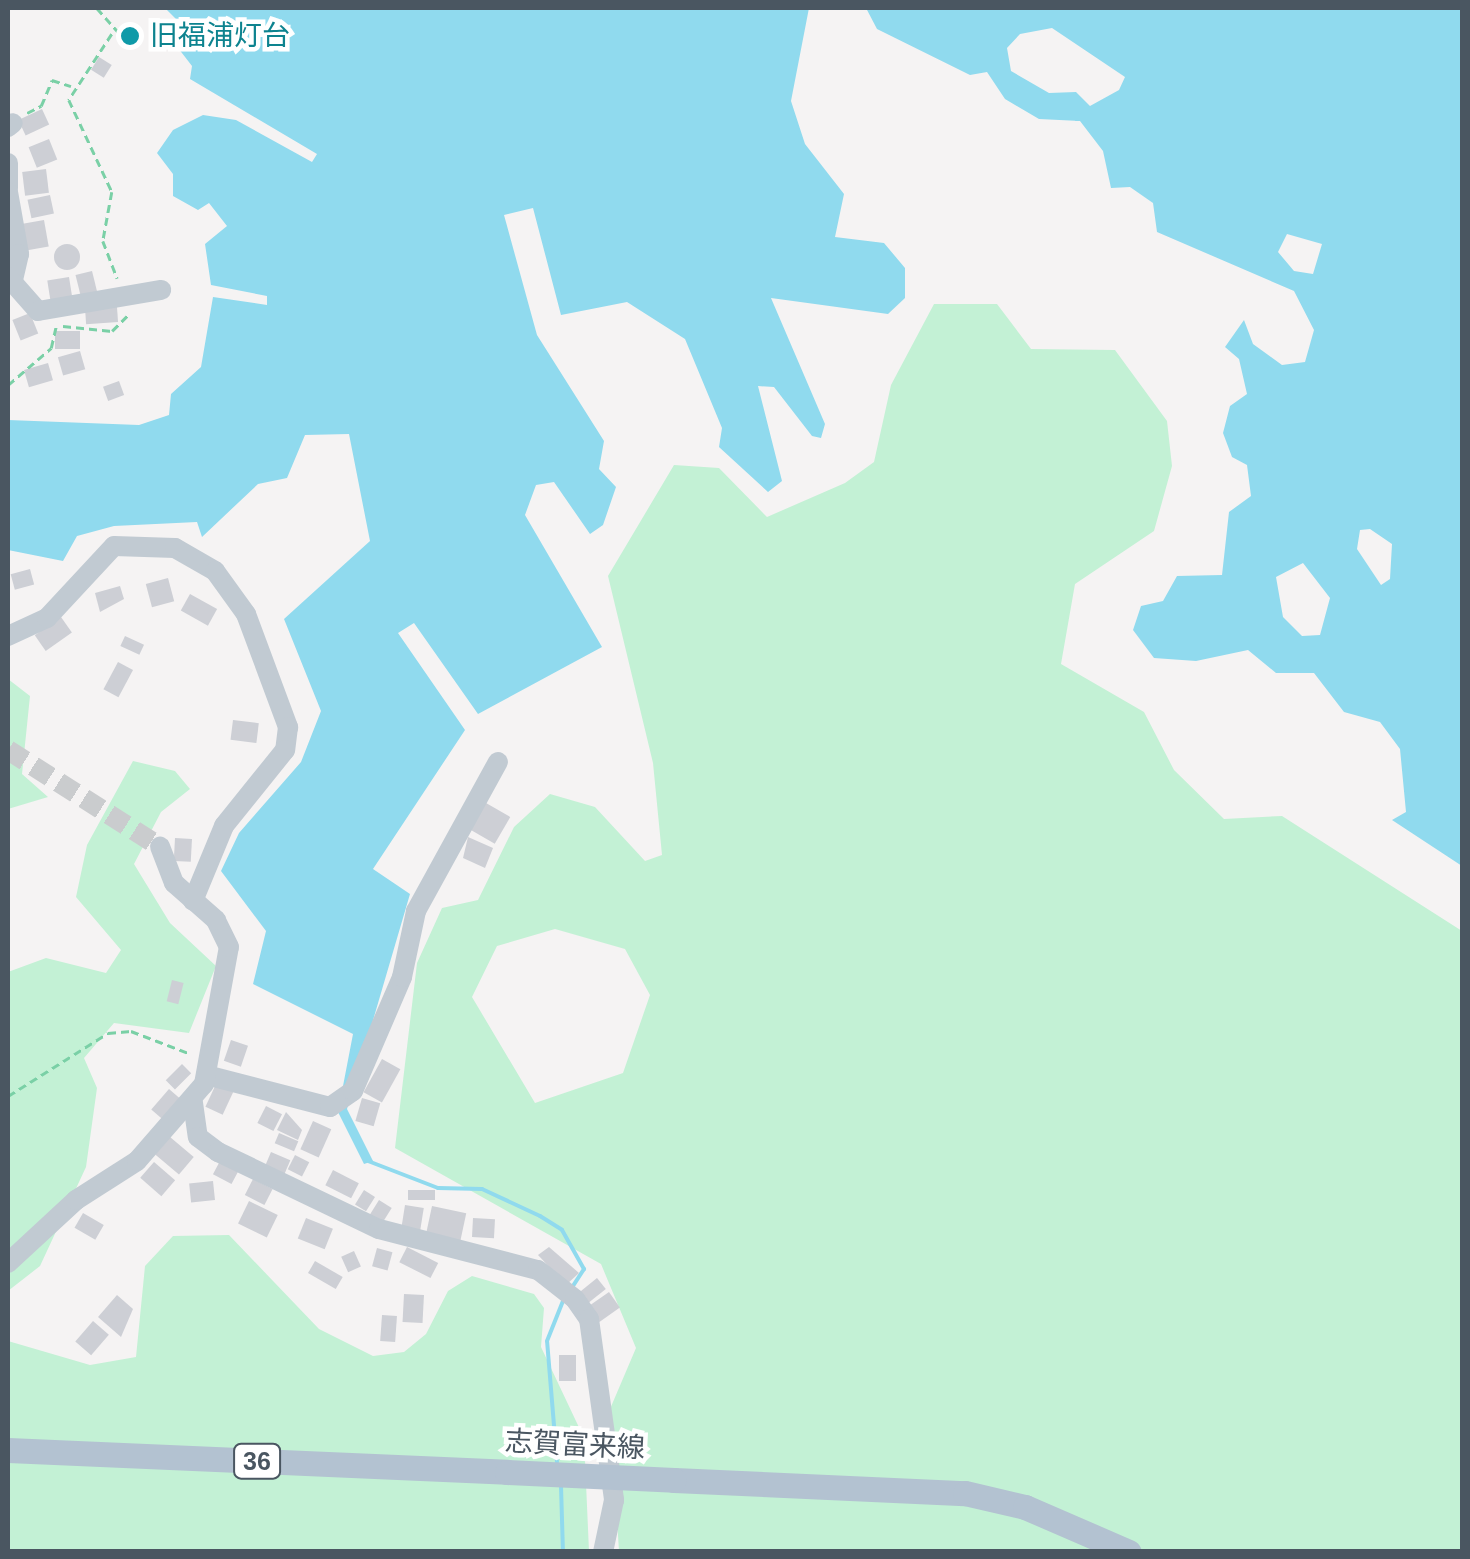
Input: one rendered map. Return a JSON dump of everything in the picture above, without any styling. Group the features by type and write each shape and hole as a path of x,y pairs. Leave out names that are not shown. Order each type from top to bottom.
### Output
{"main road":[{"name":"志賀富来線","path":"8,1450 966,1494 1025,1507 1129,1552"}],"street":[{"path":"8,164 8,190 19,254 10,278 38,311 161,290"},
{"path":"8,636 48,618 114,546 175,548 215,570 246,614 288,727 285,750 224,826 192,901"},
{"path":"206,1075 292,1100 346,1095 402,977 416,911 498,762"},
{"path":"8,1263 76,1200 137,1161 192,1103 206,1075 229,947 192,901 160,847"},
{"path":"192,1103 198,1137 233,1159 379,1230 538,1270 570,1294 588,1319 614,1500 603,1552"}],"path":[{"path":"97,8 112,34 128,43"},
{"path":"8,385 51,348 58,325 112,332 130,314 103,241 112,192 74,121 72,86 112,34"},
{"path":"10,125 41,106 47,82 72,86"},
{"path":"8,1096 108,1033 188,1049 206,1075"}],"green space":[{"path":"934,304 997,304 1031,349 1115,350 1167,421 1172,466 1154,531 1075,584 1061,664 1144,712 1174,770 1224,819 1282,816 1462,931 1462,1551 619,1551 610,1409 636,1348 601,1264 395,1148 417,963 442,908 478,900 514,827 550,794 595,807 645,861 662,855 653,763 608,576 674,465 719,468 767,517 845,483 874,462 891,385","holes":["555,929 625,949 650,995 623,1073 535,1103 472,997 497,946"]},
{"path":"8,679 30,696 22,774 48,797 8,809"},
{"path":"133,761 175,771 190,789 161,812 134,864 170,923 216,966 189,1033 114,1023 84,1058 97,1088 86,1167 40,1266 8,1291 8,972 46,958 106,973 121,950 76,897 87,845"},
{"path":"229,1235 319,1329 373,1356 404,1352 426,1334 448,1291 472,1276 534,1294 544,1308 541,1347 584,1438 589,1551 8,1551 8,1341 90,1365 136,1357 145,1266 173,1236"}],"water":[{"path":"165,8 809,8 791,101 805,144 844,194 835,237 884,243 905,268 905,298 888,314 771,298 825,424 821,438 812,436 774,387 758,386 782,481 768,492 719,447 722,428 685,339 627,302 561,315 533,208 504,215 537,335 604,441 599,469 616,487 603,525 590,534 554,482 536,485 525,515 602,647 478,714 414,623 398,633 465,730 373,869 410,894 347,1109 373,1161 364,1164 338,1112 353,1034 253,984 266,931 221,871 239,833 301,762 321,711 284,619 370,541 349,434 305,435 287,478 258,484 202,537 197,522 114,526 77,536 63,561 8,550 8,420 139,425 169,415 171,394 201,367 213,297 267,305 267,296 211,285 205,244 227,226 209,203 198,210 173,196 173,174 157,153 173,130 203,115 236,120 312,162 317,154 190,79 192,66 175,44 180,23"},
{"path":"866,8 1462,8 1462,866 1392,820 1406,812 1400,749 1380,722 1344,712 1314,673 1276,673 1248,650 1196,661 1154,658 1133,630 1141,606 1163,601 1177,576 1222,575 1229,512 1251,496 1247,465 1232,457 1223,433 1230,406 1247,394 1239,359 1225,347 1244,320 1253,344 1282,365 1305,362 1314,330 1294,291 1157,232 1153,203 1130,187 1111,188 1103,151 1080,121 1039,119 1005,99 987,72 970,75 877,29","holes":["1052,28 1125,77 1119,90 1090,106 1076,92 1049,93 1011,71 1007,48 1020,34","1287,234 1322,244 1313,274 1294,271 1278,252","1370,529 1392,544 1390,579 1381,585 1357,549 1360,530","1303,563 1330,598 1320,635 1302,636 1283,617 1276,577"]}],"building":[{"path":"99,57 112,65 104,78 91,70"},
{"path":"42,109 49,124 26,135 18,120"},
{"path":"49,139 57,159 37,168 29,147"},
{"path":"46,169 49,193 25,196 22,172"},
{"path":"50,195 54,214 31,218 28,200"},
{"path":"44,220 49,247 26,251 21,224"},
{"path":"67,244 76,248 80,257 76,266 67,270 58,266 54,257 58,248"},
{"path":"92,271 97,291 81,295 76,275"},
{"path":"69,277 72,297 50,300 47,280"},
{"path":"117,307 118,322 86,324 85,309"},
{"path":"30,313 38,333 21,341 12,320"},
{"path":"55,331 80,331 80,349 55,349"},
{"path":"80,351 85,369 63,376 58,357"},
{"path":"48,363 53,380 29,387 24,370"},
{"path":"119,381 124,395 108,401 103,387"},
{"path":"30,569 34,584 15,590 11,574"},
{"path":"168,578 174,601 152,607 146,584"},
{"path":"120,586 124,599 100,612 95,593"},
{"path":"190,594 217,609 208,626 181,611"},
{"path":"61,617 72,633 46,651 35,635"},
{"path":"125,636 144,645 139,655 120,646"},
{"path":"118,662 133,670 118,697 103,689"},
{"path":"233,720 259,723 256,743 231,740"},
{"path":"486,803 510,817 495,844 470,830"},
{"path":"468,837 493,848 485,868 463,858"},
{"path":"175,838 192,839 191,862 174,861"},
{"path":"172,980 184,983 178,1004 167,1001"},
{"path":"231,1040 248,1046 241,1067 224,1061"},
{"path":"382,1059 400,1069 382,1102 364,1092"},
{"path":"182,1064 191,1073 175,1089 166,1080"},
{"path":"216,1084 233,1092 223,1115 205,1107"},
{"path":"169,1089 183,1101 165,1121 151,1109"},
{"path":"362,1098 380,1103 374,1126 355,1121"},
{"path":"266,1106 282,1114 273,1131 257,1123"},
{"path":"286,1112 302,1130 298,1140 277,1130"},
{"path":"313,1121 331,1129 319,1157 300,1149"},
{"path":"279,1133 298,1141 294,1151 275,1143"},
{"path":"170,1137 194,1157 179,1175 155,1155"},
{"path":"271,1152 290,1160 283,1179 263,1170"},
{"path":"295,1155 309,1162 302,1177 288,1169"},
{"path":"220,1161 239,1171 231,1184 213,1174"},
{"path":"154,1162 175,1180 161,1196 140,1178"},
{"path":"333,1170 359,1183 351,1198 325,1185"},
{"path":"253,1179 273,1189 264,1205 245,1195"},
{"path":"213,1181 215,1200 191,1202 189,1184"},
{"path":"364,1190 375,1197 366,1211 355,1204"},
{"path":"408,1190 435,1190 435,1200 408,1200"},
{"path":"379,1200 392,1208 380,1227 367,1219"},
{"path":"249,1201 278,1215 267,1237 238,1223"},
{"path":"405,1205 424,1208 419,1237 400,1234"},
{"path":"432,1206 466,1213 460,1245 425,1237"},
{"path":"83,1213 104,1225 95,1240 74,1228"},
{"path":"306,1218 333,1229 325,1249 298,1238"},
{"path":"473,1218 495,1219 494,1238 472,1237"},
{"path":"407,1247 438,1263 430,1278 399,1262"},
{"path":"549,1247 579,1273 566,1285 538,1255"},
{"path":"377,1248 392,1252 388,1270 372,1266"},
{"path":"354,1251 361,1267 348,1272 341,1257"},
{"path":"315,1261 343,1277 336,1289 308,1273"},
{"path":"597,1278 606,1289 588,1303 579,1292"},
{"path":"609,1292 620,1308 599,1322 589,1306"},
{"path":"404,1294 424,1295 423,1323 403,1322"},
{"path":"117,1295 133,1309 121,1337 98,1317"},
{"path":"382,1315 397,1316 395,1342 380,1341"},
{"path":"93,1321 109,1335 91,1355 75,1341"},
{"path":"559,1355 576,1355 576,1381 559,1381"}],"waterway":[{"path":"368,1161 438,1188 482,1189 540,1216 562,1230 584,1269 571,1289"},
{"path":"557,1462 547,1341 563,1301"},
{"path":"561,1486 563,1552"}],"tunnel":[{"path":"8,750 160,847"}],"place":[{"name":"旧福浦灯台","path":"130,36"}]}
